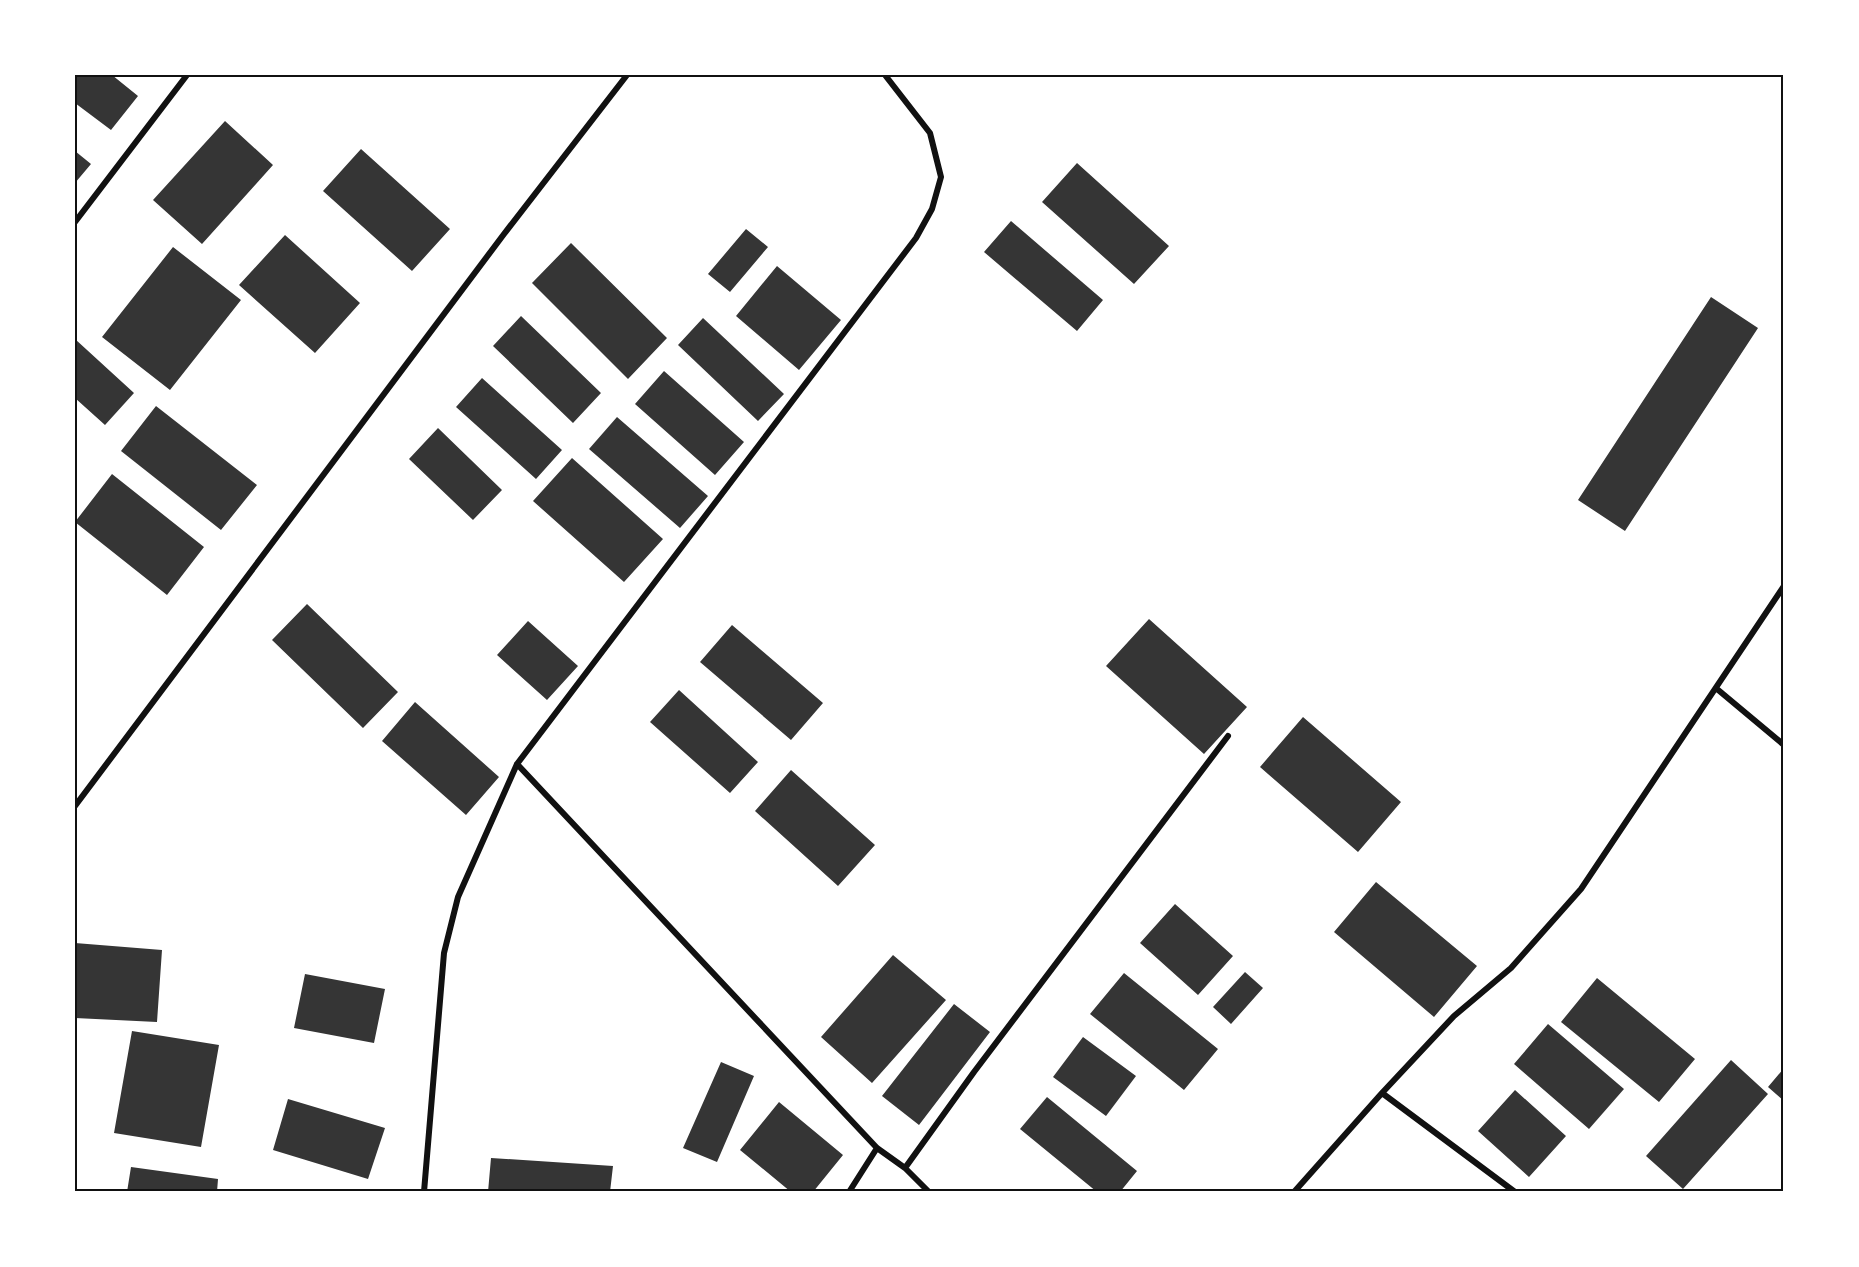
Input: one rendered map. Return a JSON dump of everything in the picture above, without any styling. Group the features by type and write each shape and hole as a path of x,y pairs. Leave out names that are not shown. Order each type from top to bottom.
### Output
{"street":[{"path":"75,222 187,75"},
{"path":"75,806 504,234 627,75"},
{"path":"424,1192 444,953 458,897 517,764 909,248 932,210 941,177 930,133 885,75"},
{"path":"1294,1192 1454,1016 1511,968 1581,890 1784,586"},
{"path":"1717,689 1784,745"},
{"path":"905,1168 974,1072 1227,736"},
{"path":"517,764 877,1148 905,1168 929,1192"},
{"path":"1382,1093 1515,1192"},
{"path":"849,1192 877,1148"}],"building":[{"path":"75,75 112,75 138,96 111,130 75,103"},
{"path":"225,121 273,165 202,244 153,200"},
{"path":"361,149 450,229 412,271 323,191"},
{"path":"75,151 91,164 75,183"},
{"path":"1077,163 1169,246 1134,284 1042,202"},
{"path":"1011,221 1103,300 1077,331 984,252"},
{"path":"746,229 768,247 730,292 708,274"},
{"path":"285,235 360,303 315,353 239,285"},
{"path":"571,243 667,338 628,379 532,283"},
{"path":"173,247 241,300 170,390 102,337"},
{"path":"777,266 841,320 799,370 736,316"},
{"path":"1711,297 1758,328 1625,531 1578,500"},
{"path":"521,316 601,393 573,423 493,346"},
{"path":"703,318 784,394 758,421 678,345"},
{"path":"75,339 134,393 105,425 75,398"},
{"path":"664,371 744,442 715,475 635,404"},
{"path":"482,378 562,450 536,479 456,407"},
{"path":"156,406 257,485 221,530 121,451"},
{"path":"617,417 708,496 680,528 589,449"},
{"path":"438,428 502,490 473,520 409,459"},
{"path":"572,458 663,539 624,582 533,501"},
{"path":"112,474 204,547 167,595 75,522"},
{"path":"307,604 398,692 363,728 272,640"},
{"path":"1149,619 1247,707 1204,754 1106,666"},
{"path":"528,621 578,666 547,700 497,655"},
{"path":"732,625 823,703 791,740 700,662"},
{"path":"679,690 758,762 730,793 650,722"},
{"path":"415,702 499,777 466,815 382,741"},
{"path":"1303,717 1401,802 1358,852 1260,767"},
{"path":"791,770 875,845 838,886 755,811"},
{"path":"1376,882 1477,966 1434,1017 1334,932"},
{"path":"1175,904 1233,956 1198,995 1140,943"},
{"path":"75,943 162,950 157,1022 75,1018"},
{"path":"893,955 946,1000 872,1083 821,1037"},
{"path":"1245,972 1263,988 1231,1024 1213,1007"},
{"path":"1124,973 1218,1049 1184,1090 1090,1014"},
{"path":"305,974 385,989 374,1043 294,1028"},
{"path":"1597,978 1695,1059 1659,1102 1561,1022"},
{"path":"954,1004 990,1032 919,1125 882,1096"},
{"path":"1548,1024 1624,1089 1589,1129 1514,1064"},
{"path":"132,1031 219,1045 201,1147 114,1133"},
{"path":"1083,1037 1136,1076 1106,1116 1053,1077"},
{"path":"1731,1060 1768,1094 1683,1189 1646,1156"},
{"path":"721,1062 754,1076 717,1162 683,1148"},
{"path":"1784,1068 1784,1101 1768,1087"},
{"path":"1515,1090 1566,1136 1529,1177 1478,1131"},
{"path":"1047,1097 1137,1171 1120,1192 1097,1192 1020,1129"},
{"path":"288,1099 385,1128 368,1179 273,1150"},
{"path":"779,1102 843,1155 813,1192 791,1192 740,1150"},
{"path":"491,1158 613,1166 610,1192 488,1192"},
{"path":"131,1167 218,1179 217,1192 127,1192"}]}
